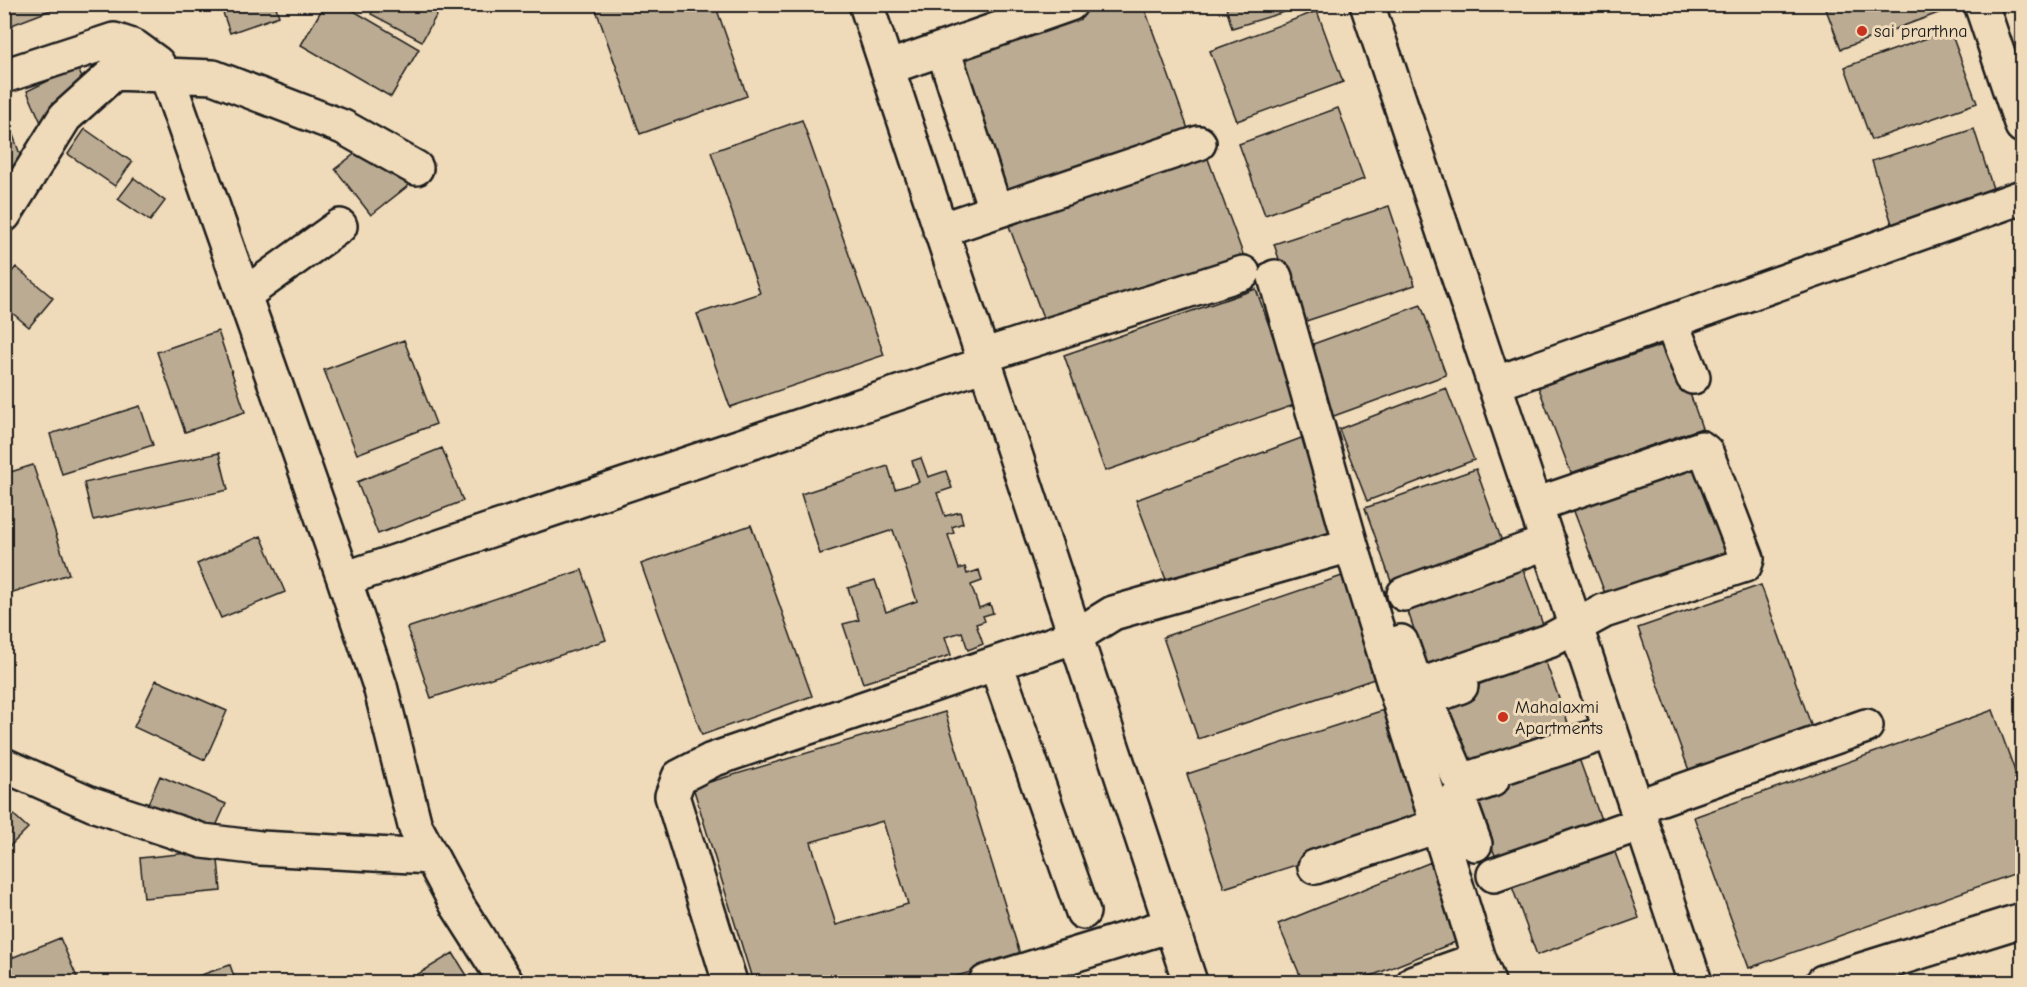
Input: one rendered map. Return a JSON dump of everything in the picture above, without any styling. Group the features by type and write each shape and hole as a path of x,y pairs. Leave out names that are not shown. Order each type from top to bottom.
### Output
{"street":[{"path":"866,4 1190,982"},
{"path":"884,58 1008,4"},
{"path":"884,58 943,49 1070,4"},
{"path":"1367,4 1695,982"},
{"path":"1982,4 2022,126"},
{"path":"4,76 114,39 135,46 157,63 170,85 380,686 415,826 457,905 506,982"},
{"path":"943,49 992,200"},
{"path":"4,215 65,117 114,74 213,77 343,127 416,168"},
{"path":"1192,139 938,223 992,200 1192,139"},
{"path":"1494,384 2022,197"},
{"path":"244,295 340,226"},
{"path":"344,579 1243,273"},
{"path":"1275,277 1351,545 1483,971 1414,982"},
{"path":"1671,322 1693,377"},
{"path":"1533,498 1562,479 1707,435"},
{"path":"1533,498 1701,448 1706,452 1747,559 1745,565 1604,611 1579,635 1429,698 1428,705 1458,776 1465,780 1612,735"},
{"path":"1548,542 1397,601 1415,682 1420,685 1549,641 1579,635"},
{"path":"730,982 672,796 679,777 712,760 1076,636 1113,613 1351,545"},
{"path":"996,664 1083,912"},
{"path":"1494,875 1866,726"},
{"path":"1475,844 1458,797 1463,790 1612,735"},
{"path":"4,765 92,804 203,841 260,848 431,857"},
{"path":"1315,867 1437,826"},
{"path":"1823,982 2022,920"},
{"path":"986,982 1171,925"}],"building":[{"path":"4,4 49,4 51,10 4,28"},
{"path":"220,4 275,4 279,16 230,33"},
{"path":"325,4 342,4 419,49 391,97 301,45"},
{"path":"376,4 436,4 441,7 422,41 371,14"},
{"path":"594,4 715,4 747,96 640,134"},
{"path":"964,4 985,4 967,11"},
{"path":"1106,4 1143,4 1188,129 1007,189 960,56"},
{"path":"1225,4 1311,4 1232,28"},
{"name":"sai prarthna","path":"1824,4 1938,4 1941,12 1841,49"},
{"path":"1317,11 1343,82 1237,121 1210,51"},
{"path":"1950,30 1977,103 1871,140 1845,67"},
{"path":"77,67 94,103 43,127 27,91"},
{"path":"1338,108 1364,179 1265,215 1239,144"},
{"path":"802,120 884,355 730,407 697,314 760,293 711,152"},
{"path":"9,124 30,182 4,191 4,125"},
{"path":"85,129 132,162 115,186 68,154"},
{"path":"1974,129 1996,198 1894,230 1872,161"},
{"path":"374,139 409,185 371,215 335,169"},
{"path":"1204,148 1247,265 1048,331 1006,218"},
{"path":"134,178 165,201 150,221 118,199"},
{"path":"1389,206 1415,285 1300,323 1274,244"},
{"path":"16,267 53,298 29,327 4,306 4,281"},
{"path":"1256,289 1297,404 1105,471 1064,355"},
{"path":"1421,305 1446,375 1331,417 1305,347"},
{"path":"218,331 245,412 185,432 157,352"},
{"path":"404,340 436,424 357,454 324,370"},
{"path":"1672,342 1702,428 1571,473 1538,386"},
{"path":"1446,388 1474,460 1367,501 1339,429"},
{"path":"140,406 153,445 62,474 50,434"},
{"path":"1304,437 1339,531 1171,593 1136,500"},
{"path":"442,448 463,501 378,534 357,482"},
{"path":"219,453 228,490 93,520 84,483"},
{"path":"1701,453 1740,560 1609,604 1569,498"},
{"path":"921,458 928,477 946,471 952,488 937,493 945,516 960,512 963,523 952,527 954,533 948,535 959,569 965,567 967,574 979,570 982,581 971,585 979,608 990,604 993,613 983,616 985,621 976,624 983,644 968,650 962,632 945,637 951,655 863,683 843,624 859,620 848,588 875,580 886,612 917,601 893,530 820,554 801,494 888,466 895,489 919,482 912,461"},
{"path":"33,465 69,574 4,595 4,474"},
{"path":"1476,469 1505,550 1394,590 1365,508"},
{"path":"751,525 812,696 702,735 641,564"},
{"path":"261,536 285,592 221,618 197,564"},
{"path":"1519,558 1547,636 1430,676 1403,597"},
{"path":"582,570 606,640 431,698 407,628"},
{"path":"1345,575 1380,677 1198,739 1163,637"},
{"path":"1761,585 1815,736 1692,779 1638,628"},
{"name":"Mahalaxmi Apartments","path":"1545,660 1572,734 1461,774 1434,701"},
{"path":"156,680 227,711 205,760 134,727"},
{"path":"1390,708 1427,823 1224,888 1187,774"},
{"path":"1993,710 2022,791 2022,871 1749,968 1694,817"},
{"path":"945,712 1021,957 937,982 753,982 693,787","holes":["883,821 908,904 836,925 811,842"]},
{"path":"1577,753 1604,828 1499,866 1471,792"},
{"path":"160,776 226,804 212,835 147,806"},
{"path":"4,806 28,828 4,852"},
{"path":"1613,847 1639,918 1537,955 1511,884"},
{"path":"217,850 221,891 144,898 140,858"},
{"path":"1431,862 1463,939 1356,982 1303,982 1278,924"},
{"path":"60,938 79,982 10,982 4,969 4,961"},
{"path":"453,953 471,982 405,982"},
{"path":"230,965 236,982 181,982"}],"place":[{"name":"sai prarthna","path":"1862,31"},
{"name":"Mahalaxmi Apartments","path":"1503,717"}]}
